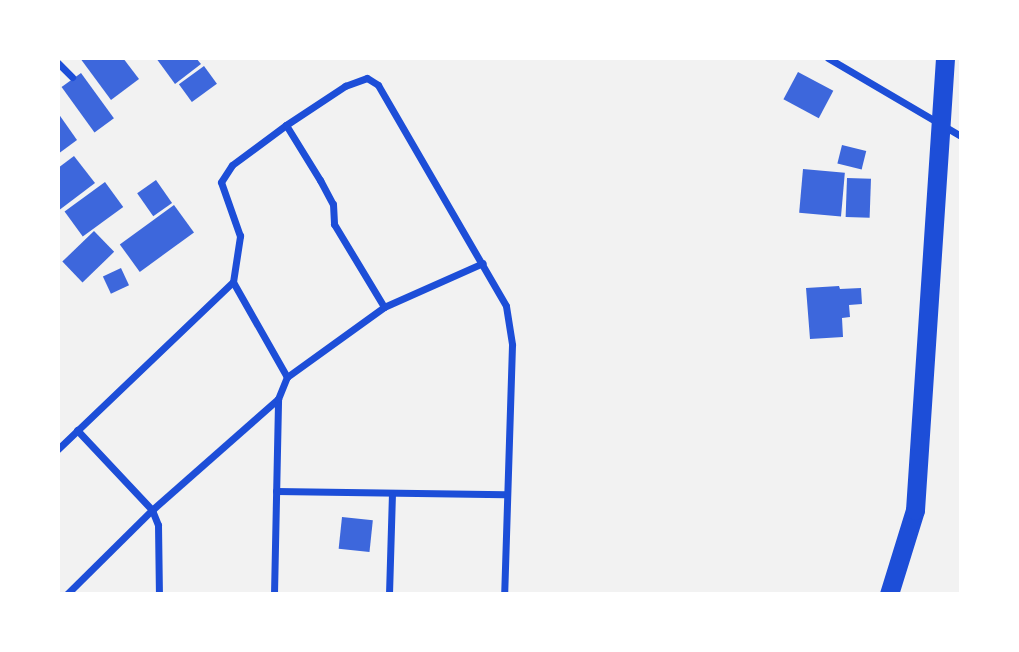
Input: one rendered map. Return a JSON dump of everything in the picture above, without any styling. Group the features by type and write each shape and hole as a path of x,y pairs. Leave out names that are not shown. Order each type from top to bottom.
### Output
{"highway":[{"path":"889,594 915,510 945,58"}],"street":[{"path":"828,58 961,136"},
{"path":"58,63 72,77"},
{"path":"58,449 233,282 240,236 221,182 232,165 286,125 358,79 378,85 483,262 506,306 512,345 505,494 504,594"},
{"path":"286,125 334,204 334,224 384,307"},
{"path":"274,594 278,398 287,377 384,307 483,262"},
{"path":"233,282 287,377"},
{"path":"67,594 152,510 278,398"},
{"path":"76,430 152,510 158,525 159,594"},
{"path":"276,491 392,495 505,494"},
{"path":"389,594 392,495"}],"building":[{"path":"80,58 123,58 139,79 111,100"},
{"path":"156,58 196,58 201,64 175,84"},
{"path":"204,66 217,84 192,102 179,84"},
{"path":"798,72 833,91 819,118 783,99"},
{"path":"81,73 114,118 94,132 62,87"},
{"path":"58,113 77,140 58,154"},
{"path":"842,145 866,151 862,169 837,163"},
{"path":"74,156 95,183 58,211 58,168"},
{"path":"803,169 845,173 841,216 799,213"},
{"path":"847,178 871,179 870,218 846,217"},
{"path":"156,180 172,203 153,216 137,193"},
{"path":"105,182 123,207 83,236 65,211"},
{"path":"174,205 194,233 140,272 120,244"},
{"path":"94,231 114,252 82,282 62,262"},
{"path":"121,268 129,285 111,294 103,276"},
{"path":"839,286 840,289 861,288 862,304 849,305 850,317 842,318 843,337 810,339 806,288"},
{"path":"342,517 373,520 369,552 339,549"}]}
